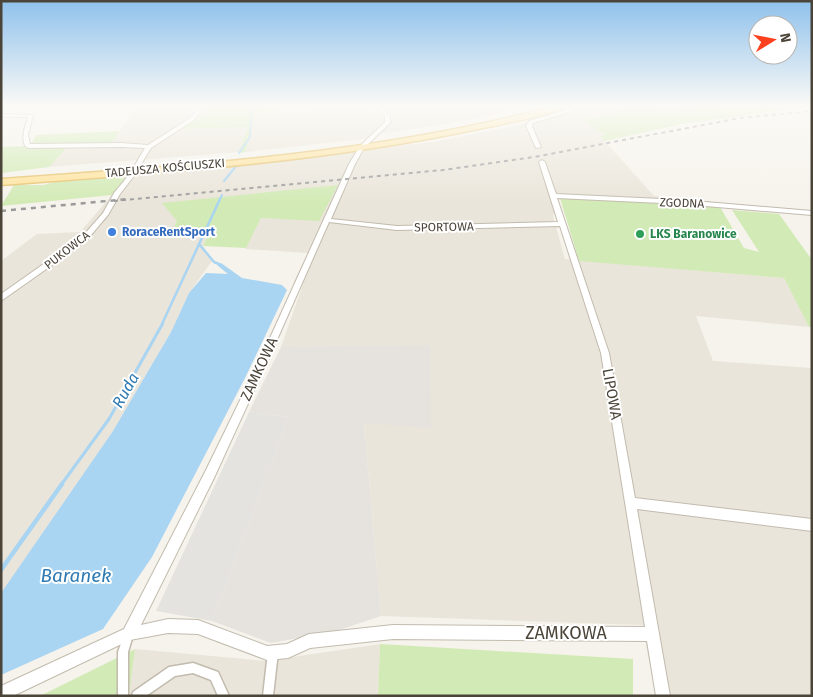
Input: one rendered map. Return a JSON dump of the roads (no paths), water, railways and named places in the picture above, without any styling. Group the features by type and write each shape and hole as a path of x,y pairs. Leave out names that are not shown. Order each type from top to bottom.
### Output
{"main road":[{"name":"TADEUSZA KOŚCIUSZKI","path":"365,144 395,139"},
{"name":"TADEUSZA KOŚCIUSZKI","path":"1,182 408,139"},
{"name":"TADEUSZA KOŚCIUSZKI","path":"1,176 136,168"}],"street":[{"path":"25,139 28,146 121,145 149,147 162,139"},
{"name":"ZAMKOWA","path":"128,634 214,465 352,164 371,139"},
{"path":"534,139 538,147"},
{"name":"PUKOWCA","path":"1,298 84,239 106,214 149,147"},
{"name":"LIPOWA","path":"542,162 605,353 663,696"},
{"name":"ZGODNA","path":"553,196 682,202 812,213"},
{"name":"SPORTOWA","path":"326,220 397,228 562,224"},
{"path":"631,503 812,524"},
{"name":"ZAMKOWA","path":"1,694 128,634 168,626 198,627 268,653 288,651 309,640 393,632 652,634"},
{"path":"123,696 123,652 128,634"},
{"path":"268,696 273,652"},
{"path":"137,696 173,671 193,668 214,676 224,696"}],"water":[{"name":"Baranek","path":"221,263 242,278 282,285 287,290 245,378 152,557 103,629 1,675 1,593 113,431 171,332 189,293 206,273 228,274 217,265"}],"waterway":[{"name":"Ruda","path":"239,153 249,139"},
{"name":"Ruda","path":"224,181 237,165"},
{"name":"Ruda","path":"220,199 222,195"},
{"name":"Ruda","path":"199,244 220,199"},
{"name":"Ruda","path":"162,324 199,244"},
{"path":"199,244 214,262 219,264"},
{"name":"Ruda","path":"61,485 109,419 163,323"},
{"name":"Ruda","path":"1,570 62,484"}],"railway":[{"path":"114,201 443,170 534,157 632,139"},
{"path":"1,211 128,199"}],"place":[{"name":"RoraceRentSport","path":"112,232"},
{"name":"LKS Baranowice","path":"640,234"}]}
